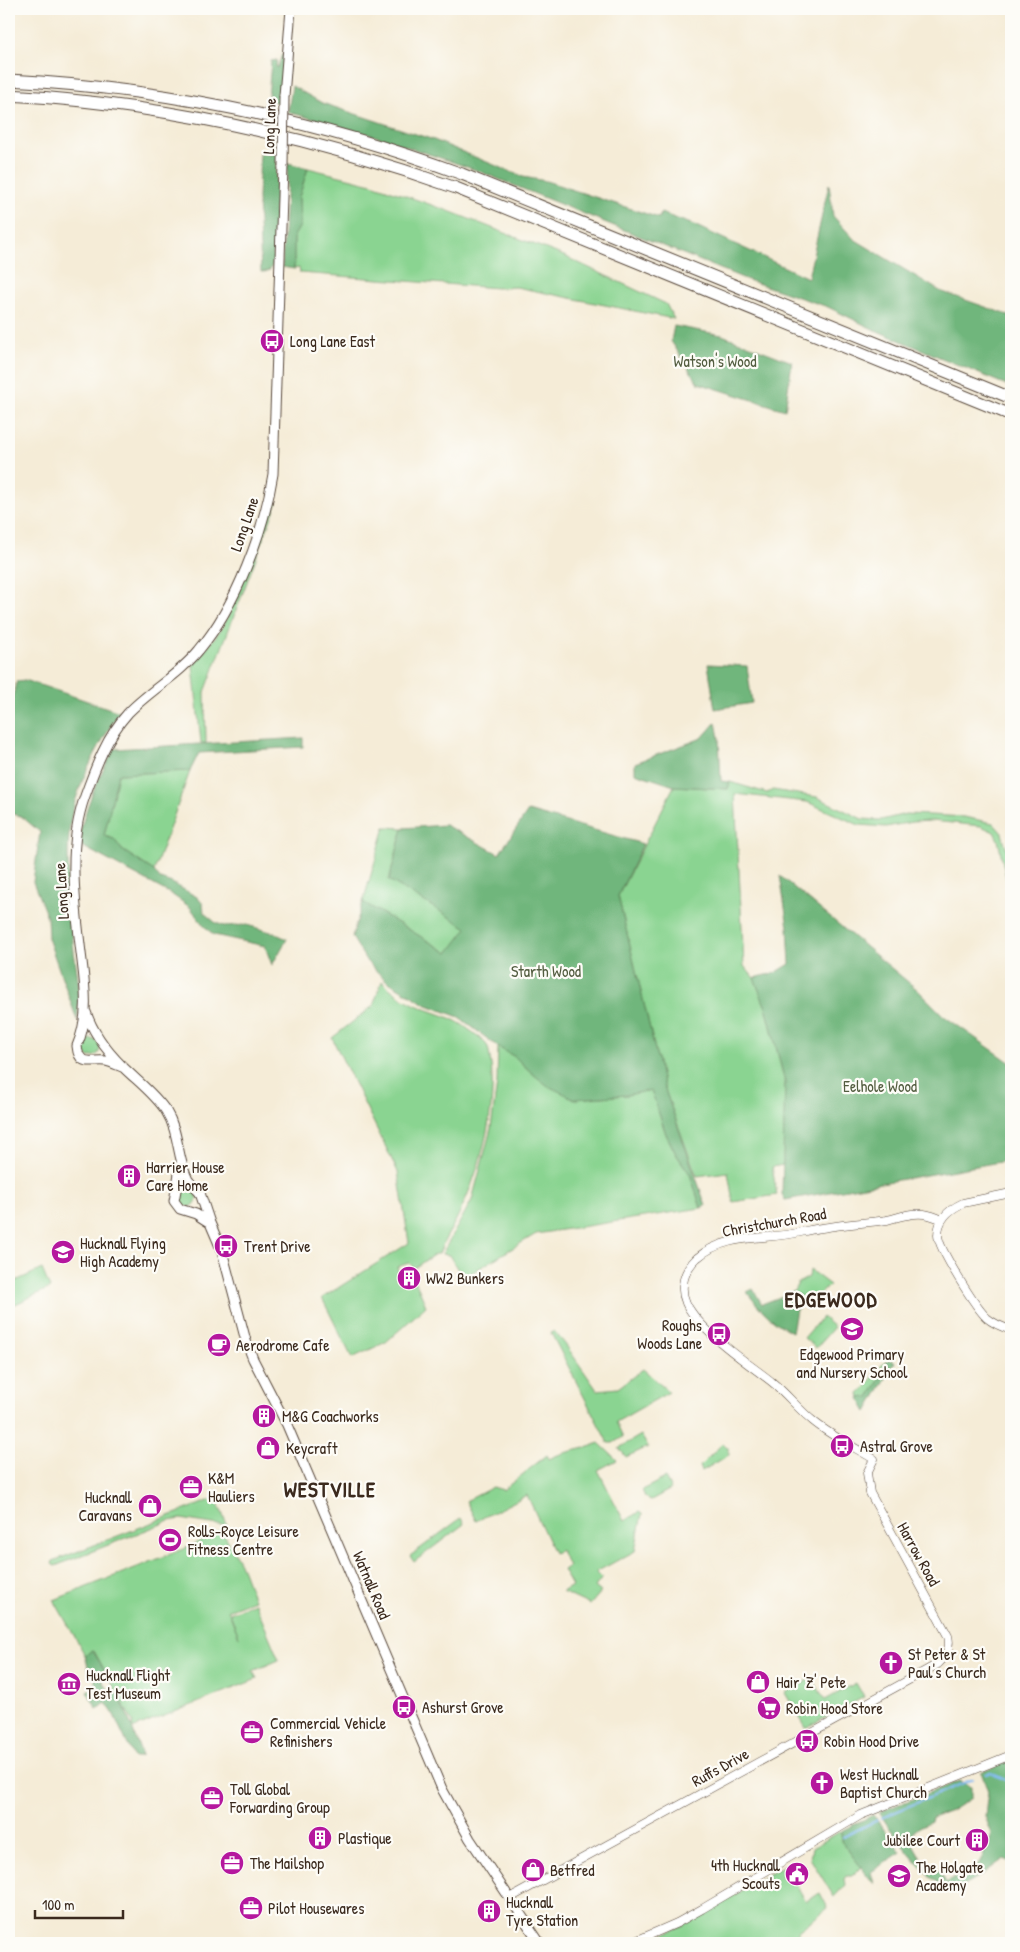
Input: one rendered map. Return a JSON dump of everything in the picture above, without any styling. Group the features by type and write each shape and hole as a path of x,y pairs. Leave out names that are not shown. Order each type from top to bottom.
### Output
{"highway":[{"path":"9,80 87,86 190,100 301,124 398,152 462,174 1011,398"},
{"path":"9,95 108,103 220,121 298,139 401,168 456,188 1011,415"}],"main road":[{"name":"Long Lane","path":"86,992 77,903 74,848 77,821 85,797 104,750 129,712 199,651 227,610 253,547 269,498 273,474 284,96 291,9"},
{"name":"Watnall Road","path":"79,1041 86,1012 86,992"},
{"name":"Watnall Road","path":"86,1012 94,1031 102,1042 123,1067 141,1082 165,1110 175,1131 181,1162 188,1180 197,1188 222,1250 246,1341 253,1359 287,1425 435,1771 462,1827 540,1943"},
{"path":"86,1035 91,1035 102,1042 102,1055 94,1062 86,1061 79,1055 77,1046 79,1041 86,1035"},
{"name":"Watnall Road","path":"94,1062 106,1061 123,1067"},
{"name":"Watnall Road","path":"175,1192 181,1162"},
{"path":"193,1185 184,1184 178,1187 175,1192 174,1201 176,1206 190,1211 210,1223"},
{"path":"190,1211 198,1206 201,1197"}],"street":[{"path":"1011,1193 963,1203 949,1211 942,1220 938,1233 940,1246 978,1307 995,1323 1011,1330"},
{"name":"Christchurch Road","path":"874,1459 815,1423 776,1386 712,1334 686,1304 683,1290 684,1277 695,1260 726,1241 786,1235 819,1227 888,1220 916,1214 932,1215 942,1220"},
{"name":"Harrow Road","path":"874,1459 867,1473 870,1493 948,1636 949,1648 943,1660"},
{"name":"Ruffs Drive","path":"510,1898 943,1660"},
{"path":"631,1943 677,1923 702,1909 861,1814 1011,1755"}],"green space":[{"path":"282,54 285,57 281,103 270,101 268,98 271,61 277,60 276,67 278,67"},
{"path":"292,86 322,103 434,140 523,177 546,181 659,218 661,213 694,225 808,278 829,184 833,216 854,239 940,291 1011,316 1011,387 875,330 828,307 745,279 476,170 375,136 288,112"},
{"path":"260,153 277,155 273,263 266,272 261,272 258,198"},
{"path":"288,163 308,168 299,197 300,226 294,236 294,269 282,267"},
{"path":"308,168 372,184 446,210 564,256 666,304 674,319 516,287 497,288 300,273 299,268 294,269 294,236 300,226 299,197"},
{"name":"Watson's Wood","path":"674,326 722,335 792,362 785,410 698,383 671,341"},
{"path":"272,502 277,503 205,692 206,743 201,743 193,666 222,628 237,597"},
{"path":"708,664 747,666 752,703 715,709"},
{"path":"25,680 120,712 87,770 71,819 68,874 78,977 79,1001 77,1020 48,938 47,917 33,882 40,832 21,816 9,813 9,710 17,681"},
{"path":"716,722 719,738 721,781 730,782 728,789 674,786 635,773 635,763 702,738"},
{"path":"303,738 303,747 199,753 190,771 118,774 104,836 114,839 122,850 154,871 160,879 172,883 197,897 203,904 204,913 216,923 224,926 247,925 287,939 272,965 265,946 214,935 204,926 190,907 171,894 78,844 83,819 92,795 114,749"},
{"path":"190,771 154,871 122,850 114,839 104,836 118,774"},
{"path":"730,782 767,793 773,790 817,797 862,819 881,820 906,814 964,817 993,823 1002,833 1011,866 1011,901 998,840 994,832 981,826 932,821 912,822 886,827 859,825 807,802 735,794 744,966 754,978 767,1010 785,1083 783,1165 772,1167 777,1195 733,1202 728,1172 697,1176 694,1169 664,1087 618,896 674,786 728,789"},
{"name":"Starth Wood","path":"528,811 643,844 618,896 664,1087 706,1206 701,1208 690,1174 676,1154 666,1134 651,1090 627,1095 575,1099 548,1086 515,1057 498,1047 459,1017 427,1005 387,981 367,962 352,937 363,902 448,953 467,928 389,880 403,828 445,825 499,854"},
{"path":"385,827 403,828 389,880 468,928 448,953 363,902"},
{"name":"Eelhole Wood","path":"780,876 919,991 944,1016 1011,1063 1011,1160 785,1200 782,1194 785,1082 767,1010 754,978 775,973 790,964 788,927"},
{"path":"382,981 406,1000 458,1022 484,1042 488,1047 490,1058 492,1098 485,1141 472,1183 439,1254 435,1254 414,1268 409,1263 397,1267 403,1284 415,1280 426,1306 386,1342 352,1358 322,1298 409,1243 398,1172 332,1038 373,1006"},
{"path":"87,1039 95,1039 100,1044 98,1055 87,1057 82,1052 82,1044"},
{"path":"498,1047 515,1057 533,1074 575,1099 627,1095 651,1090 666,1134 676,1154 690,1174 701,1208 536,1234 463,1278 449,1255 442,1254 472,1200 491,1128 497,1083"},
{"path":"184,1189 192,1189 197,1194 195,1205 184,1207 179,1202 179,1194"},
{"path":"42,1269 50,1288 9,1307 9,1284"},
{"path":"810,1270 830,1285 818,1296 803,1303 800,1296 795,1294 782,1300 780,1297 794,1291 798,1283 809,1277"},
{"path":"753,1289 762,1304 780,1297 785,1300 796,1294 800,1296 803,1303 796,1310 792,1332 773,1320 757,1304 747,1292"},
{"path":"822,1317 834,1327 816,1348 804,1338"},
{"path":"554,1331 597,1390 618,1388 643,1369 669,1392 616,1422 623,1437 613,1443 608,1443 551,1333"},
{"path":"890,1359 895,1362 867,1412 859,1398 869,1397 887,1367 886,1362"},
{"path":"886,1362 888,1364 887,1367 869,1397 860,1398 859,1393"},
{"path":"641,1435 648,1447 626,1457 619,1448"},
{"path":"599,1443 617,1460 598,1470 624,1521 639,1512 642,1514 635,1551 596,1572 602,1578 595,1587 601,1592 590,1605 562,1592 572,1586 563,1570 569,1566 560,1550 554,1553 527,1495 476,1521 466,1501 493,1487 503,1490 547,1455 549,1459"},
{"path":"723,1443 729,1449 729,1455 702,1471 700,1466"},
{"path":"665,1478 671,1489 651,1500 645,1497 642,1490"},
{"path":"216,1498 227,1525 181,1519 169,1521 55,1566 52,1564 53,1561"},
{"path":"461,1518 464,1524 414,1562 410,1556"},
{"path":"222,1530 240,1563 254,1600 228,1610 239,1637 230,1613 255,1603 279,1660 253,1671 257,1679 132,1729 133,1722 94,1651 85,1655 54,1600 188,1547"},
{"path":"93,1651 107,1674 101,1677 111,1695 117,1692 121,1700 142,1756 134,1758 113,1713 106,1703 97,1709 87,1691 95,1687 94,1684 96,1683 92,1675 90,1675 85,1655"},
{"path":"812,1678 825,1700 856,1683 864,1697 806,1728 785,1693"},
{"path":"1011,1761 1011,1862 1004,1859 963,1886 951,1889 943,1886 923,1869 879,1812 959,1781 971,1787 971,1798 951,1811 932,1818 931,1821 914,1830 913,1844 921,1858 931,1867 937,1869 946,1883 978,1865 992,1834 985,1816 988,1791 981,1772"},
{"path":"873,1815 901,1852 871,1872 874,1884 841,1841 841,1831"},
{"path":"841,1831 841,1841 861,1867 852,1876 846,1876 844,1879 845,1885 834,1897 810,1858 812,1848"},
{"path":"784,1865 806,1901 820,1893 828,1908 798,1931 798,1934 779,1943 642,1943 682,1926"}],"waterway":[{"path":"986,1774 991,1773 1011,1783"},
{"path":"881,1818 973,1779"},
{"path":"843,1837 877,1820"}],"place":[{"name":"Long Lane East","path":"272,341"},
{"name":"Harrier House Care Home","path":"129,1176"},
{"name":"Trent Drive","path":"226,1246"},
{"name":"Hucknall Flying High Academy","path":"63,1252"},
{"name":"WW2 Bunkers","path":"409,1278"},
{"name":"Edgewood Primary and Nursery School","path":"852,1329"},
{"name":"Roughs Woods Lane","path":"719,1334"},
{"name":"Aerodrome Cafe","path":"219,1345"},
{"name":"M&G Coachworks","path":"264,1416"},
{"name":"Astral Grove","path":"842,1446"},
{"name":"Keycraft","path":"268,1448"},
{"name":"K&M Hauliers","path":"191,1487"},
{"name":"Hucknall Caravans","path":"150,1506"},
{"name":"Rolls-Royce Leisure Fitness Centre","path":"170,1540"},
{"name":"St Peter & St Paul's Church","path":"891,1663"},
{"name":"Hair 'Z' Pete","path":"758,1682"},
{"name":"Hucknall Flight Test Museum","path":"69,1684"},
{"name":"Ashurst Grove","path":"404,1707"},
{"name":"Robin Hood Store","path":"769,1708"},
{"name":"Commercial Vehicle Refinishers","path":"252,1732"},
{"name":"Robin Hood Drive","path":"807,1741"},
{"name":"West Hucknall Baptist Church","path":"822,1783"},
{"name":"Toll Global Forwarding Group","path":"212,1798"},
{"name":"Plastique","path":"320,1838"},
{"name":"Jubilee Court","path":"977,1840"},
{"name":"The Mailshop","path":"232,1863"},
{"name":"Betfred","path":"533,1870"},
{"name":"4th Hucknall Scouts","path":"797,1874"},
{"name":"The Holgate Academy","path":"899,1876"},
{"name":"Pilot Housewares","path":"251,1908"},
{"name":"Hucknall Tyre Station","path":"489,1911"}],"district":[{"name":"EDGEWOOD","path":"831,1300"},
{"name":"WESTVILLE","path":"330,1490"}]}
